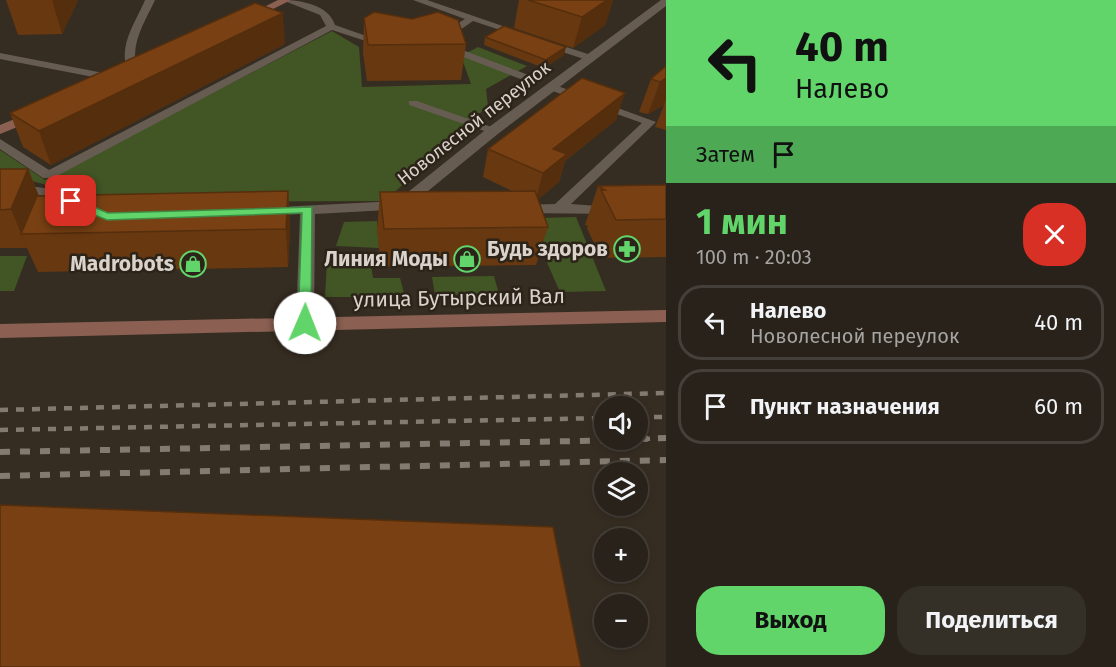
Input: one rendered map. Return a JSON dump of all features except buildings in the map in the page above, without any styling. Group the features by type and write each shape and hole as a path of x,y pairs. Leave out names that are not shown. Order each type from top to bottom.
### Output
{"street":[{"path":"235,23 287,0"},
{"name":"Новолесной переулок","path":"249,212 401,206 494,130 666,1"},
{"path":"94,88 137,68"},
{"path":"0,130 52,107"},
{"path":"0,186 54,193 96,212"},
{"path":"305,323 308,209"},
{"name":"улица Бутырский Вал","path":"0,331 666,316"}],"lane":[{"path":"137,68 126,56 130,40 150,0"},
{"path":"287,0 323,13 328,17 330,27"},
{"path":"418,0 590,58"},
{"path":"472,18 434,42 535,81"},
{"path":"235,23 260,28"},
{"path":"0,143 48,175 293,42 330,27 392,47"},
{"path":"0,56 114,78"},
{"path":"551,87 654,118 559,208"},
{"path":"413,103 494,130"},
{"path":"401,206 408,211 419,212"},
{"path":"510,209 559,208 594,212 621,211"}],"green space":[{"path":"332,31 359,47 362,87 471,84 461,56 478,47 527,66 486,89 488,106 385,201 105,202 22,178 0,176 0,150 45,180"},
{"path":"576,217 606,291 560,292 530,224 539,218"},
{"path":"377,221 379,248 336,246 344,222"},
{"path":"0,256 27,256 14,291 0,291"},
{"path":"370,259 373,278 400,278 405,297 325,297 327,262"},
{"path":"494,276 499,294 435,295 432,277"}],"railway":[{"path":"0,410 666,393"},
{"path":"648,417 666,417"},
{"path":"0,430 594,418"},
{"path":"648,439 666,438 648,439"},
{"path":"0,452 594,441"},
{"path":"0,476 666,460"}],"place":[{"name":"Будь здоров","path":"627,249"},
{"name":"Линия Моды","path":"467,259"},
{"name":"Madrobots","path":"193,264"}],"route":[{"path":"71,201 107,217 308,209 305,323"}]}
